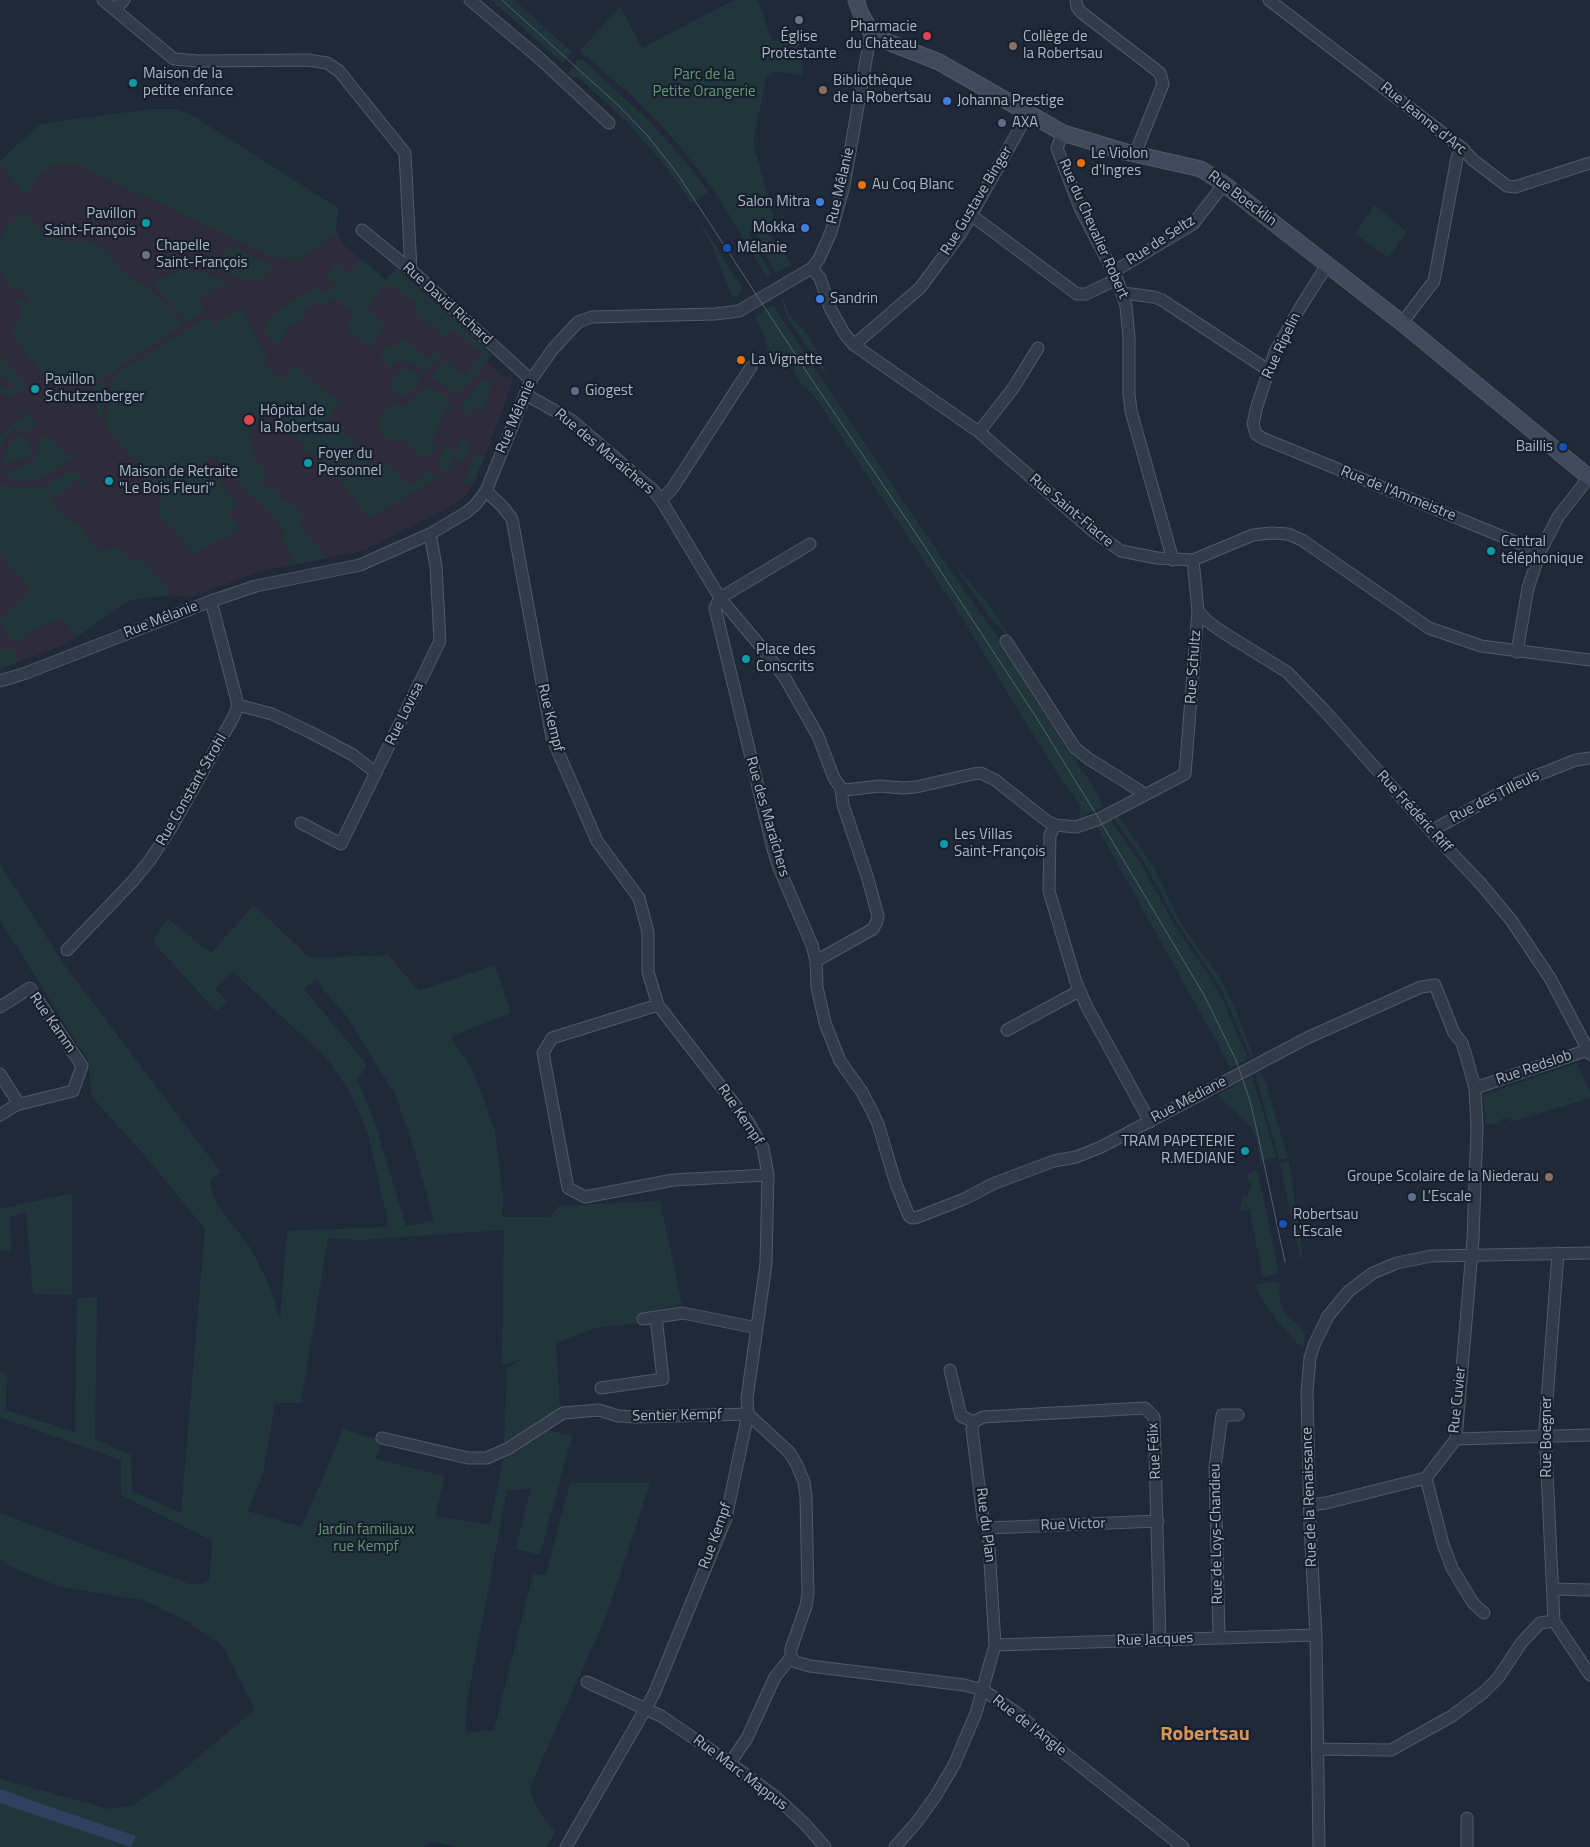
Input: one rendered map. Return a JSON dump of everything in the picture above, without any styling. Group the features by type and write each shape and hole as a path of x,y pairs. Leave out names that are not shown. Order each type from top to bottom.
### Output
{"main road":[{"path":"856,0 870,32"},
{"name":"Rue Boecklin","path":"870,32 888,42 939,62 1063,134 1136,154 1200,168 1224,184 1402,323 1590,477"}],"street":[{"path":"104,0 174,58 198,61 308,60 319,61 333,66 339,71 406,153 411,270"},
{"path":"115,10 124,0"},
{"path":"470,0 538,58 609,123"},
{"path":"1076,0 1077,7 1082,13 1160,73 1163,84 1136,154"},
{"name":"Rue Jeanne d'Arc","path":"1269,0 1462,148 1473,160 1507,186 1515,187 1590,163"},
{"name":"Rue Mélanie","path":"0,681 210,601 256,586 360,565 430,534 467,512 486,491 531,380 553,349 572,327 584,319 602,317 714,314 739,311 812,268 819,259 831,232 844,186 870,32"},
{"name":"Rue Gustave Binger","path":"854,345 920,288 961,233 1020,128 1030,114"},
{"name":"Rue du Chevalier Robert","path":"1063,134 1057,148 1080,208 1123,293 1128,319 1131,411 1173,560"},
{"path":"1402,323 1434,281 1458,158 1462,148"},
{"name":"Rue de Seltz","path":"972,215 1077,294 1086,294 1193,224 1224,184"},
{"name":"Rue David Richard","path":"362,230 411,270 531,380"},
{"name":"Rue Ripelin","path":"1256,434 1253,424 1268,370 1284,335 1327,265"},
{"name":"Rue Saint-Fiacre","path":"812,268 820,278 830,308 844,333 854,345 979,432 1105,542 1129,554 1173,560 1193,560 1253,535 1288,534 1302,540 1429,628 1481,646 1590,660"},
{"path":"1123,293 1154,297 1162,300 1268,370"},
{"path":"979,432 1014,388 1038,348"},
{"path":"662,500 672,489 751,368"},
{"name":"Rue des Maraîchers","path":"524,394 571,420 654,491 662,500 720,598 715,608 773,849 778,868 812,945 816,961 817,987 825,1023 843,1067 862,1092 872,1111 906,1211 912,1218"},
{"name":"Rue de l'Ammeistre","path":"1256,434 1271,442 1540,552"},
{"path":"1517,652 1528,588 1540,552 1558,517 1590,477"},
{"name":"Rue Kempf","path":"486,491 504,507 512,519 552,738 598,840 639,898 648,932 648,972 658,1005 749,1123 763,1148 768,1175 766,1264 746,1406 748,1414 726,1518 647,1708 566,1847"},
{"name":"Rue Lovisa","path":"301,823 341,844 440,641 436,566 430,534"},
{"path":"810,544 720,598 762,648 784,678 818,736 834,778 841,788 843,805 868,879 878,916 878,922 873,929 816,961"},
{"name":"Rue Schultz","path":"1145,794 1185,774 1198,611 1193,560"},
{"path":"210,601 238,705 272,714 310,732 353,755 376,773"},
{"name":"Rue Frédéric Riff","path":"1198,611 1207,621 1224,633 1287,672 1323,709 1430,831 1481,884 1510,920 1550,978 1589,1052"},
{"path":"1006,641 1075,748 1089,759 1145,794"},
{"name":"Rue Constant Strohl","path":"67,950 134,880 150,860 171,828 234,716 238,705"},
{"name":"Rue des Tilleuls","path":"1430,831 1520,782 1576,760 1590,758"},
{"path":"841,788 850,790 880,786 909,788 981,773 995,780 1047,821 1055,825 1076,827 1092,822 1145,794"},
{"path":"1055,825 1050,835 1049,891 1079,991 1150,1122"},
{"name":"Rue Cuvier","path":"1426,1478 1456,1438 1476,1201 1477,1137 1475,1088 1462,1043 1454,1033 1435,985"},
{"name":"Rue Médiane","path":"912,1218 964,1199 995,1183 1054,1161 1076,1157 1101,1147 1307,1038 1421,987 1435,985"},
{"name":"Rue Kamm","path":"0,1007 30,988 82,1066 73,1092 19,1104 0,1115"},
{"path":"1007,1030 1079,991"},
{"path":"658,1005 552,1038 543,1053 568,1188 585,1197 673,1180 768,1175"},
{"name":"Rue Redslob","path":"1475,1088 1589,1052"},
{"path":"0,1074 19,1104"},
{"name":"Rue Boegner","path":"1554,1621 1554,1589 1545,1437 1558,1253"},
{"name":"Rue de la Renaissance","path":"1319,1847 1316,1634 1307,1392 1308,1372 1314,1344 1328,1316 1348,1291 1373,1273 1388,1266 1431,1256 1590,1253"},
{"path":"643,1319 683,1313 757,1328"},
{"path":"601,1388 663,1378 656,1317"},
{"path":"950,1370 961,1416 974,1422"},
{"name":"Rue Félix","path":"974,1422 984,1417 1145,1408 1154,1417 1160,1640"},
{"name":"Sentier Kempf","path":"382,1438 468,1458 487,1458 509,1448 563,1413 591,1410 636,1417 748,1414"},
{"path":"730,1763 747,1738 775,1677 791,1657 790,1649 806,1606 808,1594 804,1482 789,1452 748,1414"},
{"name":"Rue de Loys-Chandieu","path":"1219,1638 1215,1467 1222,1416 1238,1415"},
{"name":"Rue du Plan","path":"895,1847 935,1797 954,1766 984,1690 995,1645 988,1528 982,1518 972,1429 974,1422"},
{"path":"1456,1438 1590,1435"},
{"path":"1310,1504 1321,1504 1426,1478 1443,1544 1452,1568 1473,1603 1484,1613"},
{"name":"Rue Victor","path":"988,1528 1158,1521"},
{"path":"1554,1589 1590,1590"},
{"path":"1317,1749 1390,1750 1452,1716 1484,1692 1498,1678 1522,1642 1540,1623 1554,1621 1590,1675"},
{"name":"Rue Jacques","path":"995,1645 1316,1634"},
{"name":"Rue de l'Angle","path":"791,1657 796,1662 810,1666 964,1684 984,1690 1017,1713 1059,1749 1183,1847"},
{"name":"Rue Marc Mappus","path":"586,1682 647,1708 730,1763 776,1798 805,1824 825,1847"},
{"path":"1467,1818 1467,1847"}],"shaded area":[{"name":"Hôpital de la Robertsau","path":"151,109 176,109 190,114 338,208 336,230 344,245 385,280 397,268 492,355 486,362 506,378 511,373 512,383 475,482 463,498 443,511 364,550 258,572 192,597 166,595 129,600 66,644 0,669 0,161 40,124"}],"green space":[{"path":"491,0 514,0 572,52 563,63"},
{"name":"Parc de la Petite Orangerie","path":"734,0 758,0 772,41 798,40 802,60 803,76 776,71 766,78 753,142 774,219 769,222 775,225 768,234 792,264 776,273 759,244 756,229 749,233 754,246 771,274 767,277 712,188 678,144 640,103 580,51 620,6 642,48"},
{"path":"578,60 583,60 647,119 680,155 709,192 692,203 663,163 627,122 578,77 574,78 568,73"},
{"path":"151,109 176,109 190,114 338,208 336,230 338,234 297,260 275,258 75,164 62,163 51,166 39,175 27,197 0,164 0,161 40,124"},
{"path":"1375,205 1407,232 1388,258 1355,233"},
{"path":"23,212 30,215 35,225 46,235 69,241 88,241 105,249 126,276 150,288 181,322 182,326 136,355 109,375 90,384 88,382 62,387 52,376 48,379 11,336 23,312 15,300 19,297 26,305 31,301 18,288 10,286 0,272 0,240 10,222"},
{"path":"695,213 742,288 738,295 732,297 712,245"},
{"path":"232,246 270,264 273,270 260,279 247,281 221,271 219,264 227,248"},
{"path":"361,259 386,280 397,268 492,355 462,391 456,394 452,393 432,377 446,360 465,375 483,354 453,330 445,337 412,309 416,304 392,285 389,290 385,286 367,308 387,325 369,347 345,327 355,315 334,297 324,308 317,302 304,310 307,315 302,321 300,319 294,325 292,324 278,345 267,336 264,329 265,325 279,309 315,287 323,293 336,285 327,276 335,264 348,275"},
{"path":"191,270 202,272 231,285 232,288 223,284 198,298 205,311 187,323 152,282 178,271"},
{"path":"784,299 788,313 808,335 817,351 827,376 954,564 987,602 1014,643 989,616 788,319 782,300"},
{"path":"773,305 906,505 979,612 1002,642 1001,644 1069,753 1076,758 1078,765 1092,784 1103,807 1079,818 1081,806 1057,773 962,618 816,399 806,387 804,388 795,374 793,366 782,368 767,358 766,339 756,319 756,315"},
{"path":"242,308 264,352 269,356 263,364 283,380 295,365 337,400 340,403 327,419 356,442 353,448 374,466 378,469 384,462 413,486 425,471 440,477 370,518 338,479 350,468 343,461 326,475 320,467 323,464 312,452 309,454 302,447 305,445 301,440 298,442 292,435 294,432 290,427 287,429 281,422 283,420 279,415 276,417 270,410 256,422 258,425 249,433 254,456 266,474 262,481 304,515 299,526 327,558 286,566 288,561 294,556 280,541 287,534 258,500 255,502 214,455 204,464 238,505 229,513 238,524 237,531 223,540 220,538 195,555 156,512 163,494 105,426 113,379 117,373 208,316 213,325"},
{"path":"403,338 428,359 435,351 441,356 426,373 408,361 397,362 388,368 386,367 388,364 379,357 389,344 394,349"},
{"path":"0,354 26,385 9,399 0,393 0,385 11,391 15,385 0,376"},
{"path":"404,368 412,370 422,378 408,395 401,397 391,390 389,383 399,370"},
{"path":"486,379 492,385 482,411 475,405 470,417 460,407 482,380"},
{"path":"108,380 103,414 98,419 92,387"},
{"path":"432,388 447,399 451,411 445,410 432,443 437,447 434,453 427,457 421,456 401,440 389,440 380,432 379,427 381,414 392,402 401,405 406,404 422,389"},
{"path":"28,412 38,423 29,432 20,429 8,434 0,449 0,436"},
{"path":"47,434 67,457 74,450 77,454 52,473 33,481 17,481 3,475 4,472 31,464 39,453 37,442"},
{"path":"23,435 31,446 31,455 27,458 3,464 9,444 17,436"},
{"path":"463,436 471,444 463,464 454,458 448,473 441,470 439,460 445,444 456,452"},
{"path":"475,454 485,456 471,487 464,481"},
{"path":"69,471 78,474 88,485 86,487 78,479 55,499 44,486"},
{"path":"0,484 19,488 42,486 54,500 52,502 72,524 75,522 101,552 117,545 129,558 142,560 171,595 129,600 75,638 65,621 57,620 30,633 17,644 0,624 0,620 31,591 0,554"},
{"path":"11,649 21,661 0,669 0,650"},
{"path":"1117,814 1153,866 1181,924 1220,978 1234,1005 1253,1056 1251,1057 1220,987 1177,923 1140,855 1116,822 1114,815"},
{"path":"1109,818 1140,862 1175,926 1212,980 1248,1059 1231,1068 1096,825"},
{"name":"Jardin familiaux rue Kempf","path":"0,864 65,966 221,1172 209,1181 217,1204 251,1249 270,1287 280,1320 287,1231 389,1227 368,1134 350,1092 326,1057 233,972 215,989 228,1002 216,1011 152,941 168,919 211,953 254,905 310,958 388,955 419,991 495,965 511,1013 450,1037 472,1068 495,1131 503,1198 502,1217 550,1217 559,1206 660,1201 682,1305 642,1312 643,1323 599,1327 556,1343 560,1410 504,1443 507,1368 523,1358 502,1366 504,1230 360,1240 328,1238 301,1403 275,1403 263,1474 248,1511 301,1527 343,1429 382,1441 375,1459 445,1476 435,1516 490,1525 504,1455 548,1430 572,1436 540,1555 516,1549 531,1489 507,1490 467,1702 465,1733 494,1730 533,1574 546,1575 570,1483 650,1483 607,1614 529,1789 539,1812 555,1831 547,1847 456,1847 432,1841 423,1847 0,1847 0,1779 109,1809 133,1805 176,1776 255,1709 222,1645 185,1620 143,1600 57,1586 10,1566 0,1559 0,1513 189,1584 204,1583 209,1580 213,1541 121,1495 121,1460 0,1417 0,1372 7,1373 6,1410 75,1432 77,1298 97,1297 95,1439 131,1455 132,1491 181,1513 205,1229 146,1157 92,1097 88,1061 0,920","holes":["317,979 347,1017 395,1094 414,1148 434,1221 406,1226 375,1123 357,1080 367,1065 304,989"]},
{"path":"1577,1063 1590,1092 1590,1098 1510,1122 1510,1118 1501,1119 1500,1123 1485,1124 1484,1095"},
{"path":"1261,1071 1288,1158 1279,1160 1255,1074"},
{"path":"1252,1076 1276,1157 1261,1161 1254,1130 1217,1095"},
{"path":"1289,1161 1302,1258 1300,1258 1280,1164"},
{"path":"1257,1169 1279,1273 1263,1277 1249,1209 1240,1211 1243,1195 1247,1196 1251,1183 1247,1181 1249,1175"},
{"path":"72,1193 72,1295 33,1294 26,1211 10,1217 11,1252 0,1250 0,1209"},
{"path":"1275,1281 1280,1283 1279,1297 1284,1312 1304,1332 1303,1347 1270,1313 1258,1292 1256,1285"}],"water":[{"path":"0,1789 136,1836 131,1847 0,1803"}],"tram line":[{"path":"502,0 618,105 646,134 677,173 1036,717 1204,995 1236,1060 1250,1101 1285,1262"}],"place":[{"name":"Église Protestante","path":"799,20"},
{"name":"Pharmacie du Château","path":"927,36"},
{"name":"Collège de la Robertsau","path":"1013,46"},
{"name":"Maison de la petite enfance","path":"133,83"},
{"name":"Bibliothèque de la Robertsau","path":"823,90"},
{"name":"Johanna Prestige","path":"947,101"},
{"name":"AXA","path":"1002,123"},
{"name":"Le Violon d'Ingres","path":"1081,163"},
{"name":"Au Coq Blanc","path":"862,185"},
{"name":"Salon Mitra","path":"820,202"},
{"name":"Pavillon Saint-François","path":"146,223"},
{"name":"Mokka","path":"805,228"},
{"name":"Mélanie","path":"727,248"},
{"name":"Chapelle Saint-François","path":"146,255"},
{"name":"Sandrin","path":"820,299"},
{"name":"La Vignette","path":"741,360"},
{"name":"Pavillon Schutzenberger","path":"35,389"},
{"name":"Giogest","path":"575,391"},
{"name":"Hôpital de la Robertsau","path":"249,420"},
{"name":"Baillis","path":"1563,447"},
{"name":"Foyer du Personnel","path":"308,463"},
{"name":"Maison de Retraite \"Le Bois Fleuri\"","path":"109,481"},
{"name":"Central téléphonique","path":"1491,551"},
{"name":"Place des Conscrits","path":"746,659"},
{"name":"Les Villas Saint-François","path":"944,844"},
{"name":"TRAM PAPETERIE R.MEDIANE","path":"1245,1151"},
{"name":"Groupe Scolaire de la Niederau","path":"1549,1177"},
{"name":"L’Escale","path":"1412,1197"},
{"name":"Robertsau L'Escale","path":"1283,1224"}],"district":[{"name":"Robertsau","path":"1205,1735"}]}
